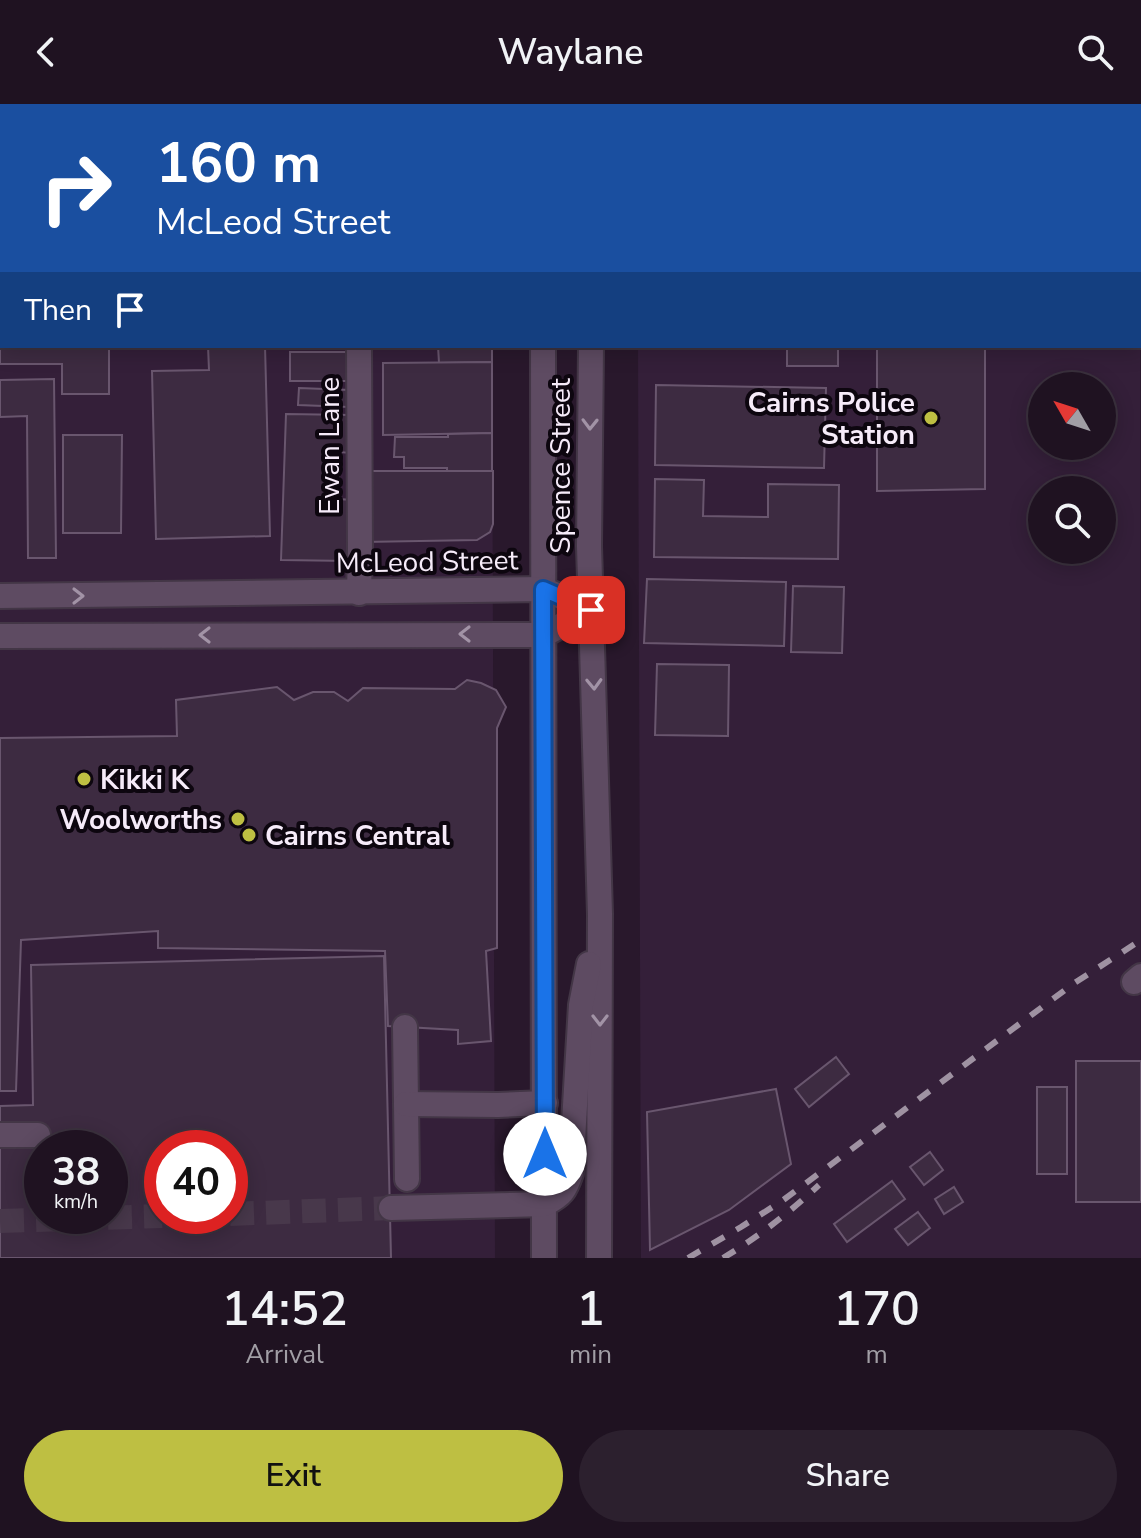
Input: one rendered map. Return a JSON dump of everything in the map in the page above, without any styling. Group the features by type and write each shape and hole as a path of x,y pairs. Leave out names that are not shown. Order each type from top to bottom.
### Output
{"street":[{"name":"Ewan Lane","path":"359,348 359,593"},
{"name":"Spence Street","path":"543,348 544,1258"},
{"name":"Spence Street","path":"591,348 589,531 600,914 599,1258"},
{"name":"McLeod Street","path":"0,596 543,589 591,610"},
{"path":"0,636 543,635 591,610"},
{"path":"391,1208 545,1204 564,1191 571,1173 581,1005 600,914"},
{"path":"405,1027 407,1179"},
{"path":"406,1104 545,1103"},
{"path":"0,1135 24,1135"}],"shaded area":[{"path":"0,348 492,348 495,1258 0,1258"},
{"path":"638,348 1140,348 1141,1258 641,1258"}],"building":[{"path":"0,348 109,348 109,394 62,394 62,364 0,364"},
{"path":"208,348 265,348 270,536 156,539 152,371 209,370"},
{"path":"438,348 492,348 492,362 439,363"},
{"path":"787,348 838,348 838,366 787,366"},
{"name":"Cairns Police Station","path":"877,348 985,348 985,489 877,491"},
{"path":"290,352 352,352 352,381 290,381"},
{"path":"492,362 492,433 383,435 383,363"},
{"path":"54,379 56,558 28,558 27,416 0,417 0,380"},
{"path":"656,385 826,388 824,468 655,465"},
{"path":"299,388 350,390 349,407 298,405"},
{"path":"286,414 351,415 350,453 340,452 338,499 353,500 351,561 281,560"},
{"path":"492,433 492,471 404,468 404,457 394,457 395,437"},
{"path":"63,435 122,435 121,533 63,533"},
{"path":"363,471 493,471 493,524 490,532 477,540 363,542"},
{"path":"655,479 704,480 703,516 768,517 768,484 839,485 838,559 654,557"},
{"path":"647,579 786,582 784,646 644,643"},
{"path":"793,586 844,587 842,653 791,652"},
{"path":"657,664 729,665 728,736 655,735"},
{"name":"Cairns Central","path":"467,680 496,690 506,707 497,728 497,948 486,951 491,1041 458,1044 458,1030 388,1026 385,951 158,948 158,931 21,940 16,1091 0,1091 0,738 177,736 176,700 277,687 294,700 313,692 334,692 348,701 363,688 455,689"},
{"path":"384,956 391,1258 0,1258 0,1106 33,1105 31,965"},
{"path":"836,1057 849,1074 809,1107 795,1089"},
{"path":"1076,1061 1141,1061 1141,1202 1076,1202"},
{"path":"1037,1087 1067,1087 1067,1174 1037,1174"},
{"path":"776,1089 791,1164 729,1210 650,1250 647,1112"},
{"path":"930,1152 943,1170 924,1185 910,1167"},
{"path":"892,1181 905,1199 847,1242 834,1224"},
{"path":"954,1187 963,1202 944,1214 935,1199"},
{"path":"918,1212 930,1228 908,1245 895,1229"}],"tunnel":[{"path":"248,1213 391,1208"},
{"path":"0,1221 144,1217"}],"railway":[{"path":"688,1258 782,1201 1073,984 1141,940"},
{"path":"723,1258 773,1224 819,1185"}],"place":[{"name":"Cairns Police Station","path":"931,418"},
{"name":"Kikki K","path":"84,779"},
{"name":"Woolworths","path":"238,819"},
{"name":"Cairns Central","path":"249,835"}],"route":[{"path":"545,1154 543,589 591,610"}]}
